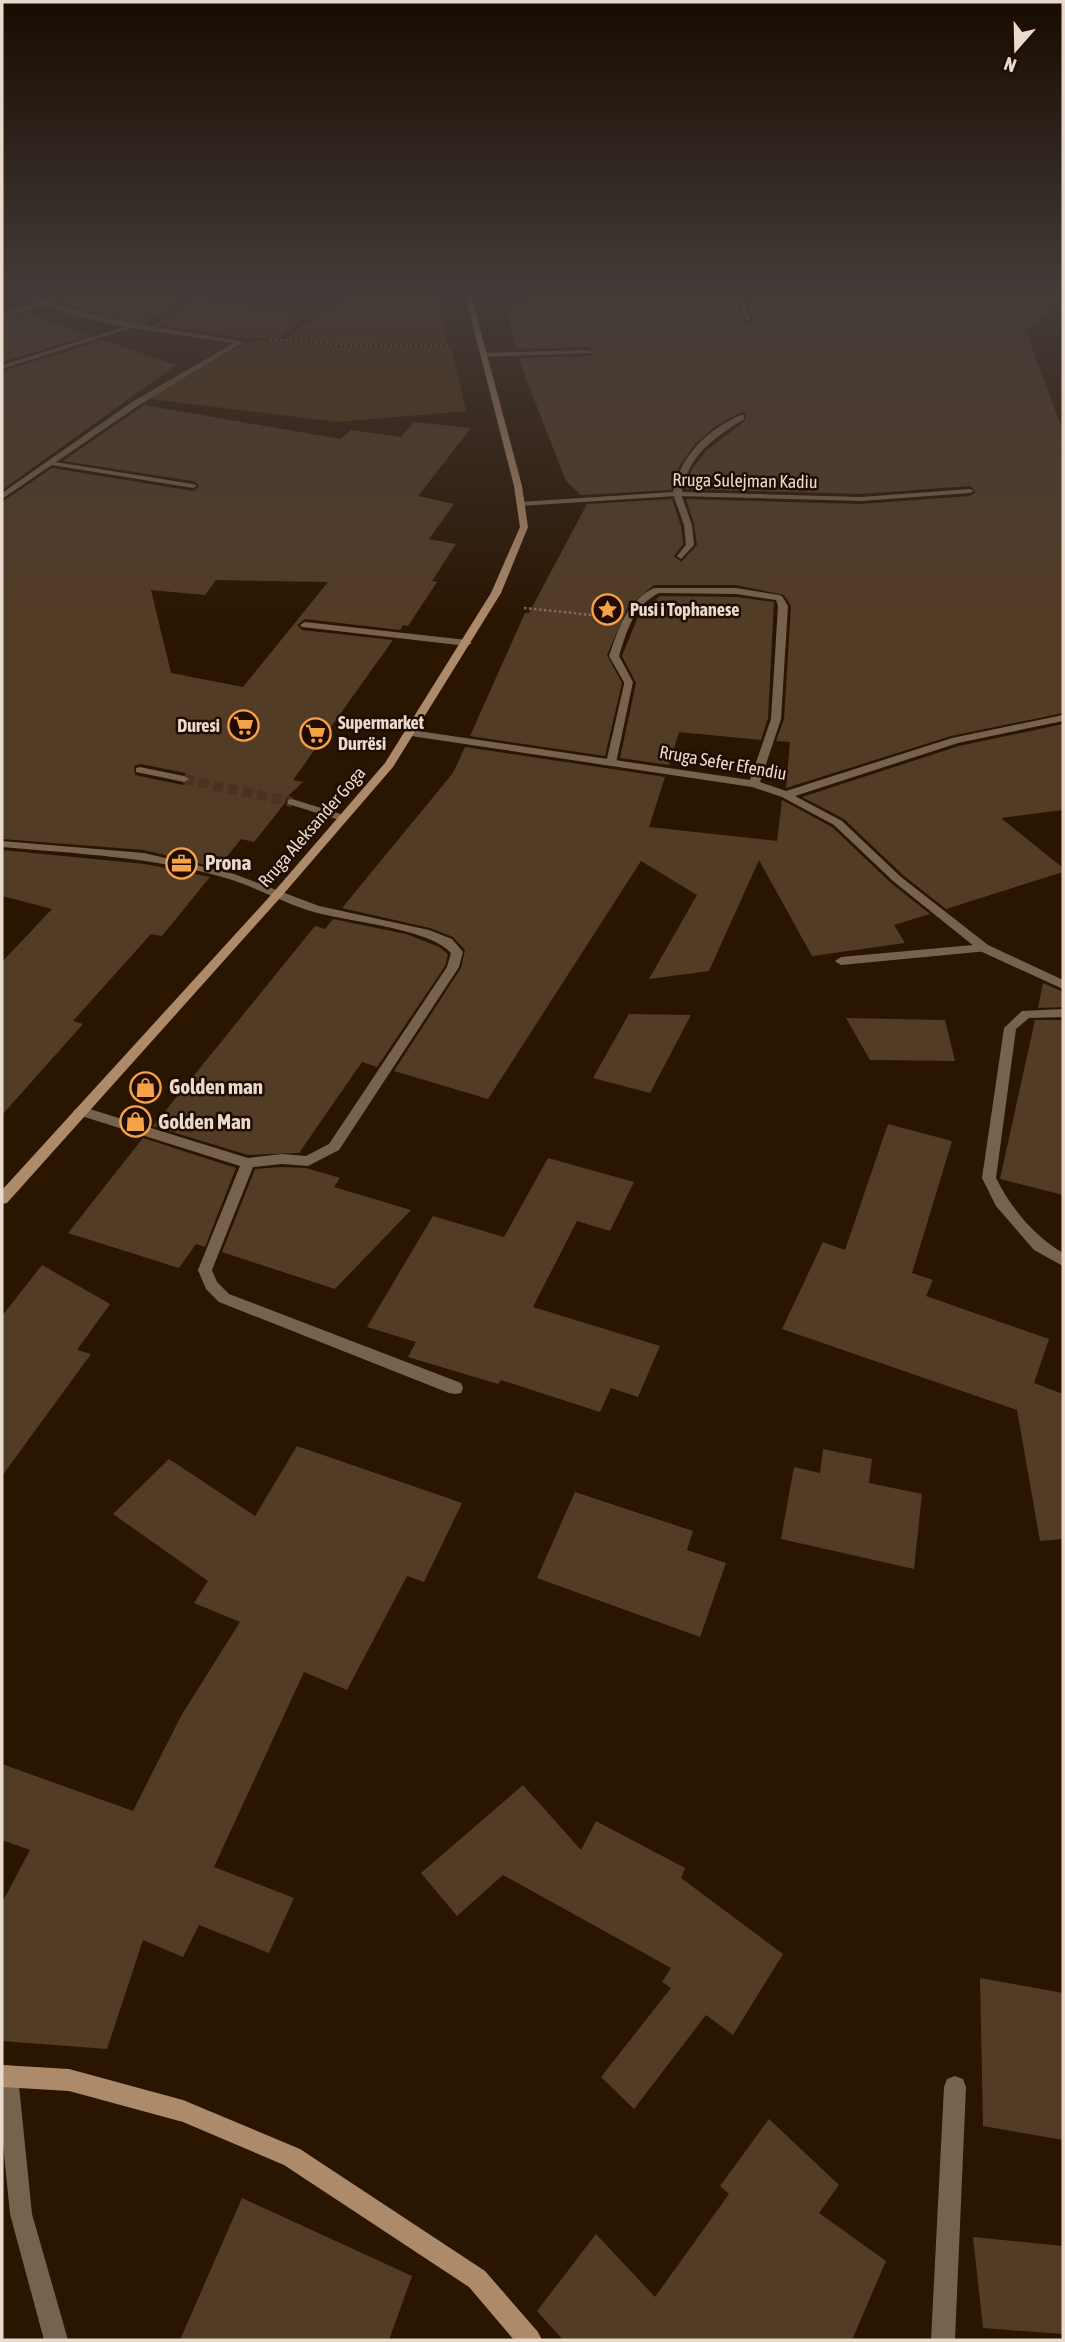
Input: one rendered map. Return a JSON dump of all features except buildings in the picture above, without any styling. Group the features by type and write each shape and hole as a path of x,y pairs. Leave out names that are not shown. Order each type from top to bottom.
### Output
{"main road":[{"name":"Rruga Aleksander Goga","path":"2,1199 276,896 389,765 467,643 513,558 524,527 495,404"},
{"path":"4,2076 69,2080 183,2111 292,2157 477,2279 530,2340"}],"street":[{"path":"2,497 135,404"},
{"path":"681,556 690,545 677,494 679,473 701,443 741,417"},
{"path":"52,463 193,486"},
{"name":"Rruga Sulejman Kadiu","path":"520,504 677,494 861,499 970,491"},
{"path":"611,763 628,682 614,656 632,607 645,595 657,590 736,591 779,598 783,606 776,719 754,784"},
{"path":"305,625 467,643"},
{"name":"Rruga Sefer Efendiu","path":"411,733 754,784 786,795 956,740 1063,718"},
{"path":"140,770 184,779"},
{"path":"786,795 838,823 897,879 984,948 1063,985"},
{"path":"292,802 343,818"},
{"path":"2,844 144,856 234,877 276,896 316,909 425,933 448,942 457,952 453,967 334,1147 308,1161 282,1159 248,1163 80,1111"},
{"path":"841,961 984,948"},
{"path":"1063,1013 1026,1014 1010,1028 989,1178 1001,1202 1039,1245 1063,1260"},
{"path":"248,1163 205,1270 211,1285 224,1298 455,1388"},
{"path":"4,2076 21,2214 56,2340"},
{"path":"943,2340 955,2087"}],"path":[{"path":"490,604 628,618"}],"shaded area":[{"path":"193,404 464,404 466,411 337,422"}],"tunnel":[{"path":"184,779 292,802"}],"place":[{"name":"Pusi i Tophanese","path":"607,610"},
{"name":"Duresi","path":"243,726"},
{"name":"Supermarket Durrësi","path":"315,733"},
{"name":"Prona","path":"182,863"},
{"name":"Golden man","path":"146,1087"},
{"name":"Golden Man","path":"135,1122"}]}
